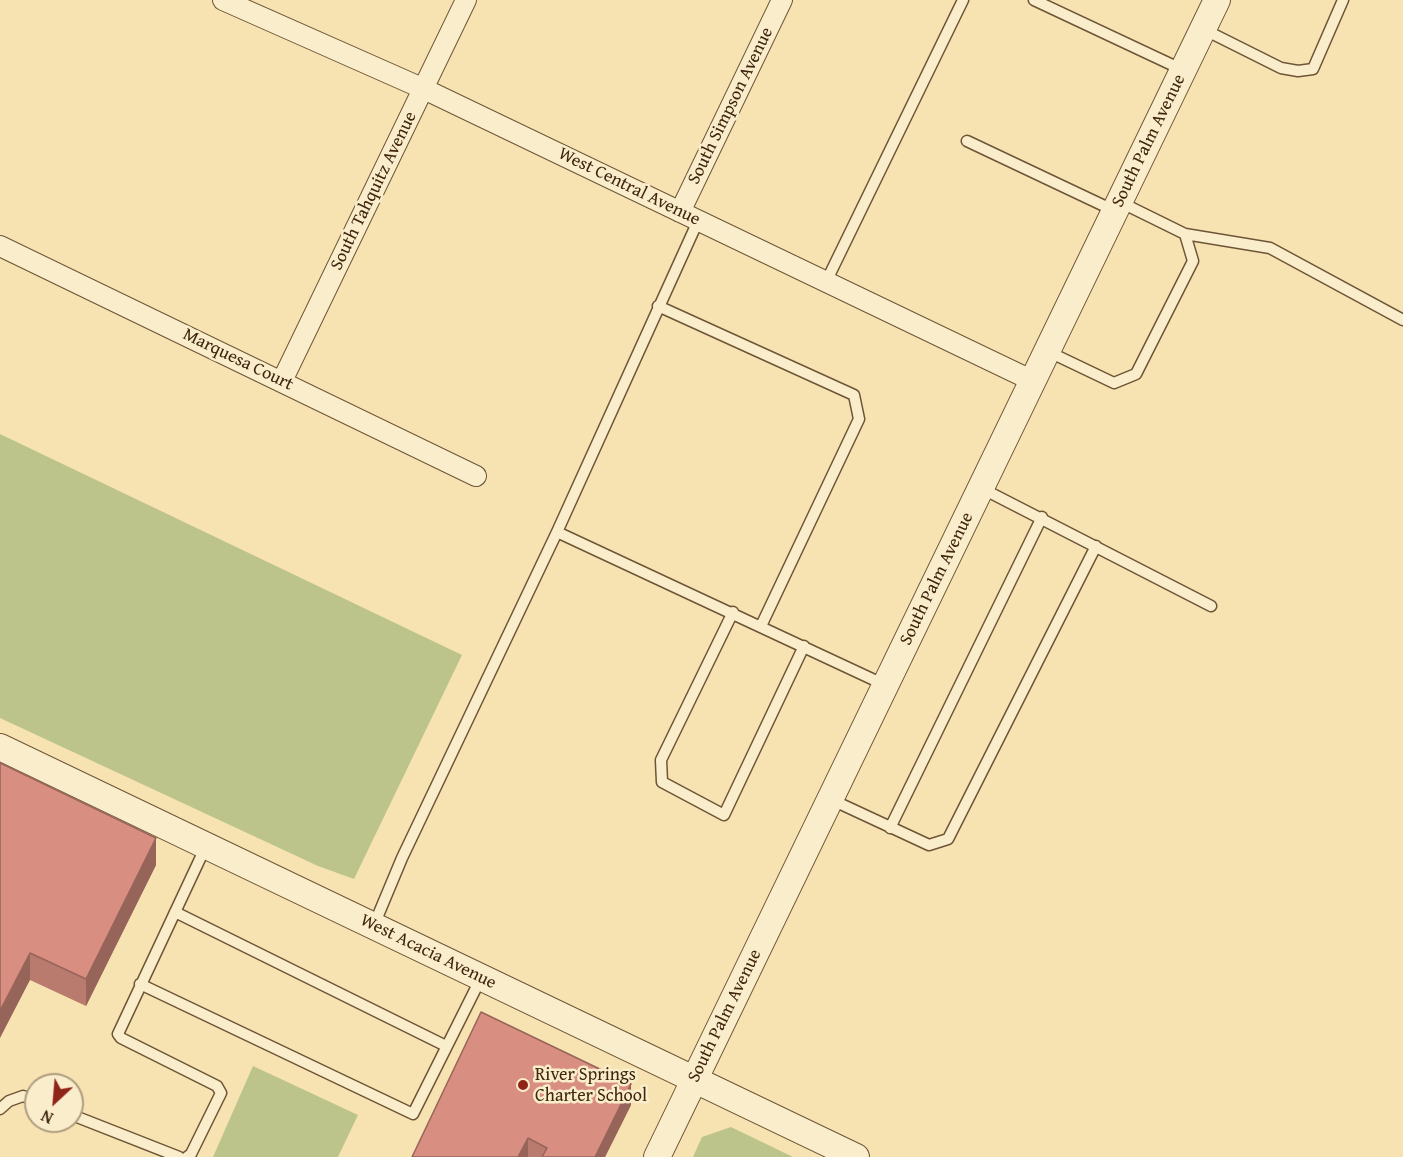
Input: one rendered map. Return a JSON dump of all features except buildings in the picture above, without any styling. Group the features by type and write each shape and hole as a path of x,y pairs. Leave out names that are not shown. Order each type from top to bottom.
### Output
{"street":[{"name":"West Central Avenue","path":"223,0 424,89 1033,381"},
{"name":"South Tahquitz Avenue","path":"282,381 466,0"},
{"name":"South Simpson Avenue","path":"680,212 782,0"},
{"name":"South Palm Avenue","path":"657,1157 1217,0"},
{"name":"Marquesa Court","path":"0,246 476,476"},
{"name":"West Acacia Avenue","path":"0,747 856,1157"}],"lane":[{"path":"826,282 963,0"},
{"path":"1034,0 1183,70"},
{"path":"1203,29 1281,68 1298,71 1312,69 1343,0"},
{"path":"967,141 1185,234 1270,248 1403,320"},
{"path":"374,926 402,858 557,531 657,306 698,221"},
{"path":"1047,351 1113,383 1136,374 1193,261 1185,234"},
{"path":"657,306 854,395 859,419 761,626"},
{"path":"981,488 1042,517 1211,606"},
{"path":"890,828 1042,517"},
{"path":"557,531 886,685"},
{"path":"830,799 929,845 948,839 1096,546"},
{"path":"733,612 661,760 662,782 724,814 804,646"},
{"path":"187,1157 191,1154 221,1093 217,1086 121,1038 118,1034 206,846"},
{"path":"175,912 447,1046"},
{"path":"140,984 412,1114 481,977"},
{"path":"0,1109 9,1101 24,1096"},
{"path":"84,1120 179,1157"}],"green space":[{"path":"0,434 462,655 354,879 318,866 0,718"},
{"path":"253,1066 358,1115 338,1157 213,1157"},
{"path":"731,1127 793,1157 693,1157 702,1137"}],"place":[{"name":"River Springs Charter School","path":"523,1085"}]}
